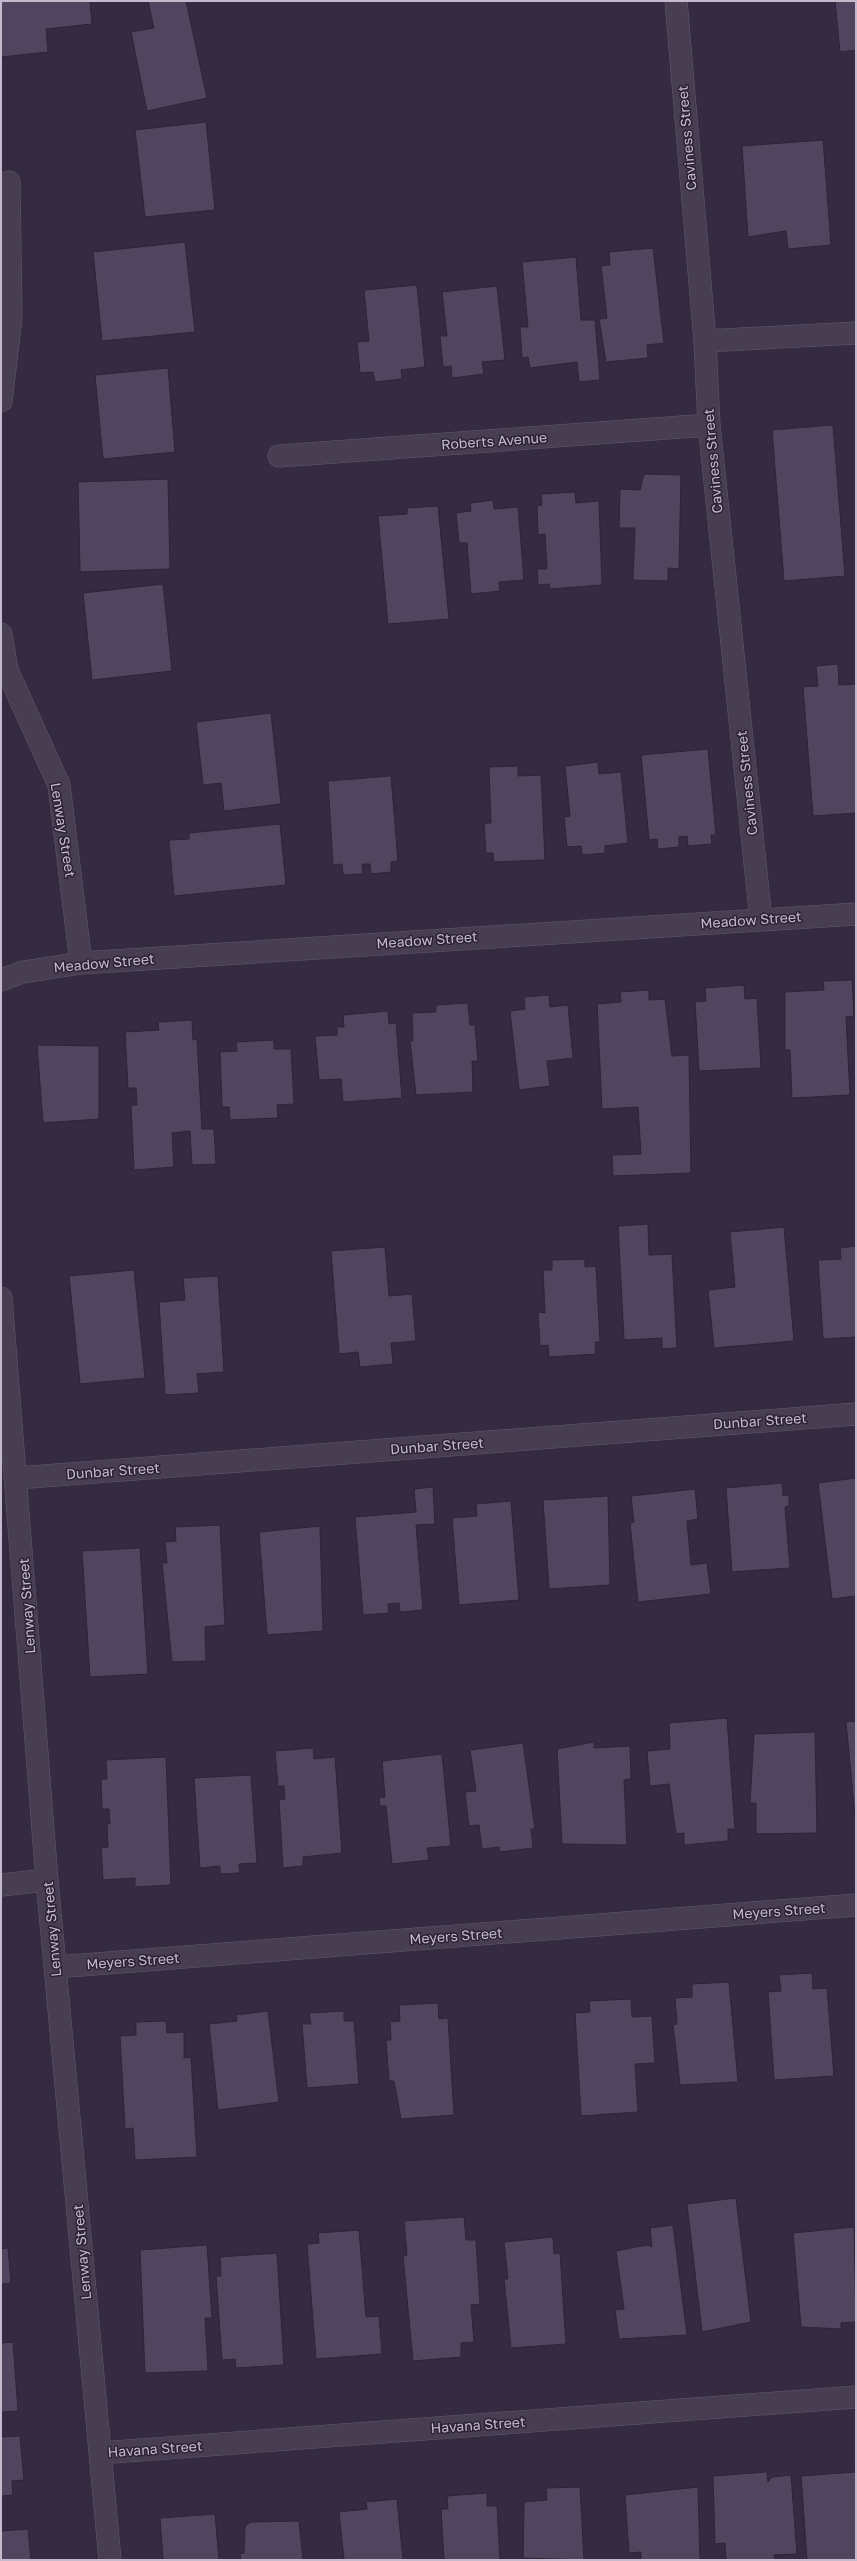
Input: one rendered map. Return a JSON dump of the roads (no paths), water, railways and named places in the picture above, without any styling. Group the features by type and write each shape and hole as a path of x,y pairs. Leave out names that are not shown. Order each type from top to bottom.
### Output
{"street":[{"name":"Caviness Street","path":"676,1 705,342 709,425 761,920"},
{"path":"1,401 11,318 9,182"},
{"path":"705,342 856,333"},
{"name":"Roberts Avenue","path":"280,456 709,425"},
{"name":"Lenway Street","path":"1,634 8,670 58,785 81,963"},
{"name":"Meadow Street","path":"1,980 23,972 81,963 856,914"},
{"name":"Lenway Street","path":"1,1298 17,1478 47,1880 110,2560"},
{"name":"Dunbar Street","path":"17,1478 856,1414"},
{"path":"1,1885 47,1880"},
{"name":"Meyers Street","path":"56,1967 856,1905"},
{"name":"Havana Street","path":"100,2453 856,2397"}]}
